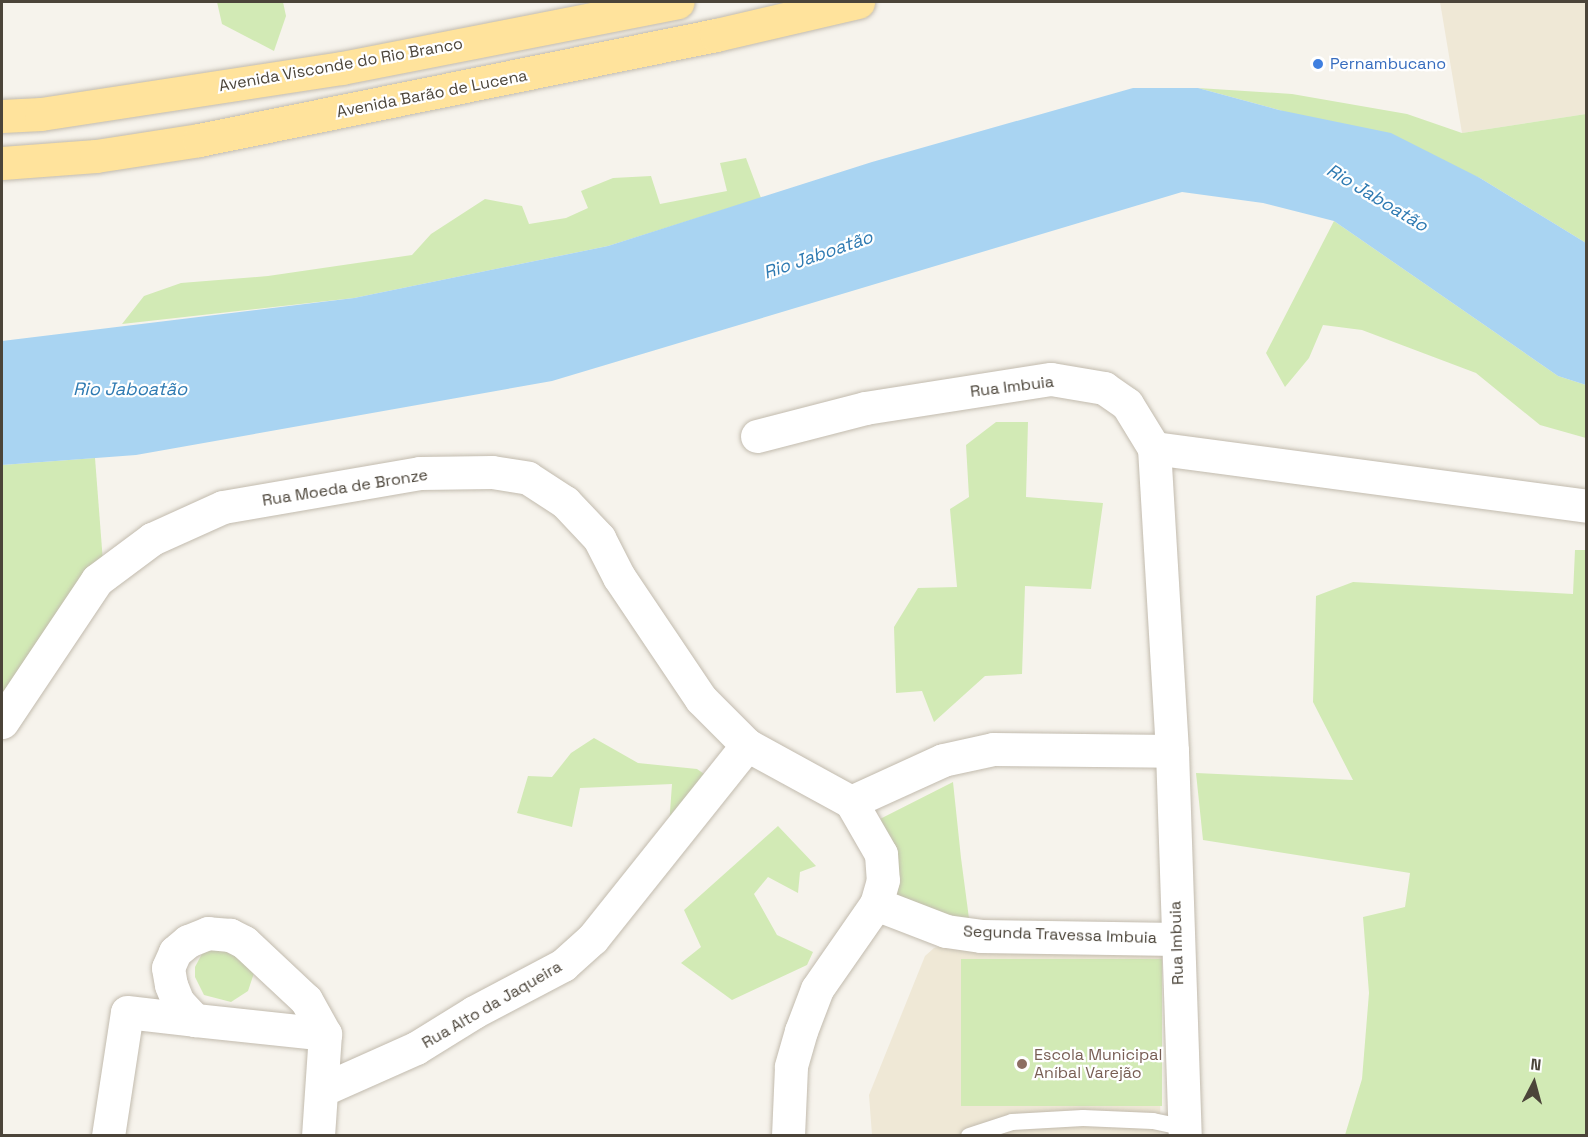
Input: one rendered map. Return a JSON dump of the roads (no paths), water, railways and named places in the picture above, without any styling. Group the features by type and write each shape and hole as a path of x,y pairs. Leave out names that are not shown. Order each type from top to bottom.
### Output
{"main road":[{"name":"Avenida Visconde do Rio Branco","path":"2,116 41,114 342,68 678,2"},
{"name":"Avenida Barão de Lucena","path":"2,164 96,156 199,140 682,42 858,2"}],"street":[{"name":"Rua Imbuia","path":"757,436 865,408 1052,379 1104,388 1127,404 1154,448 1172,751 1185,1132"},
{"path":"1154,448 1587,507"},
{"name":"Rua Moeda de Bronze","path":"2,722 97,580 152,539 223,507 420,473 492,472 528,478 565,502 599,538 619,577 701,699 747,745 851,802"},
{"name":"Rua Alto da Jaqueira","path":"324,1089 416,1048 474,1012 563,965 593,938 747,745"},
{"path":"788,1136 791,1067 817,989 876,904 883,880 881,854 851,802 944,760 993,749 1172,751"},
{"name":"Segunda Travessa Imbuia","path":"876,904 935,928 981,936 1177,939"},
{"path":"195,1020 178,1002 168,968 175,952 188,941 208,933 230,935 244,942 268,962 306,1000 325,1034 324,1089 318,1136"},
{"path":"108,1136 127,1012 325,1034"}],"lane":[{"path":"969,1136 1012,1122 1083,1118 1153,1121 1185,1132"}],"water":[{"name":"Rio Jaboatão","path":"1133,88 1198,88 1279,110 1391,133 1480,178 1586,243 1586,385 1558,376 1334,221 1263,203 1182,192 552,381 136,455 2,465 2,341 354,298 608,246 872,162"}],"place":[{"name":"Pernambucano","path":"1318,64"},
{"name":"Escola Municipal Aníbal Varejão","path":"1022,1064"}]}
